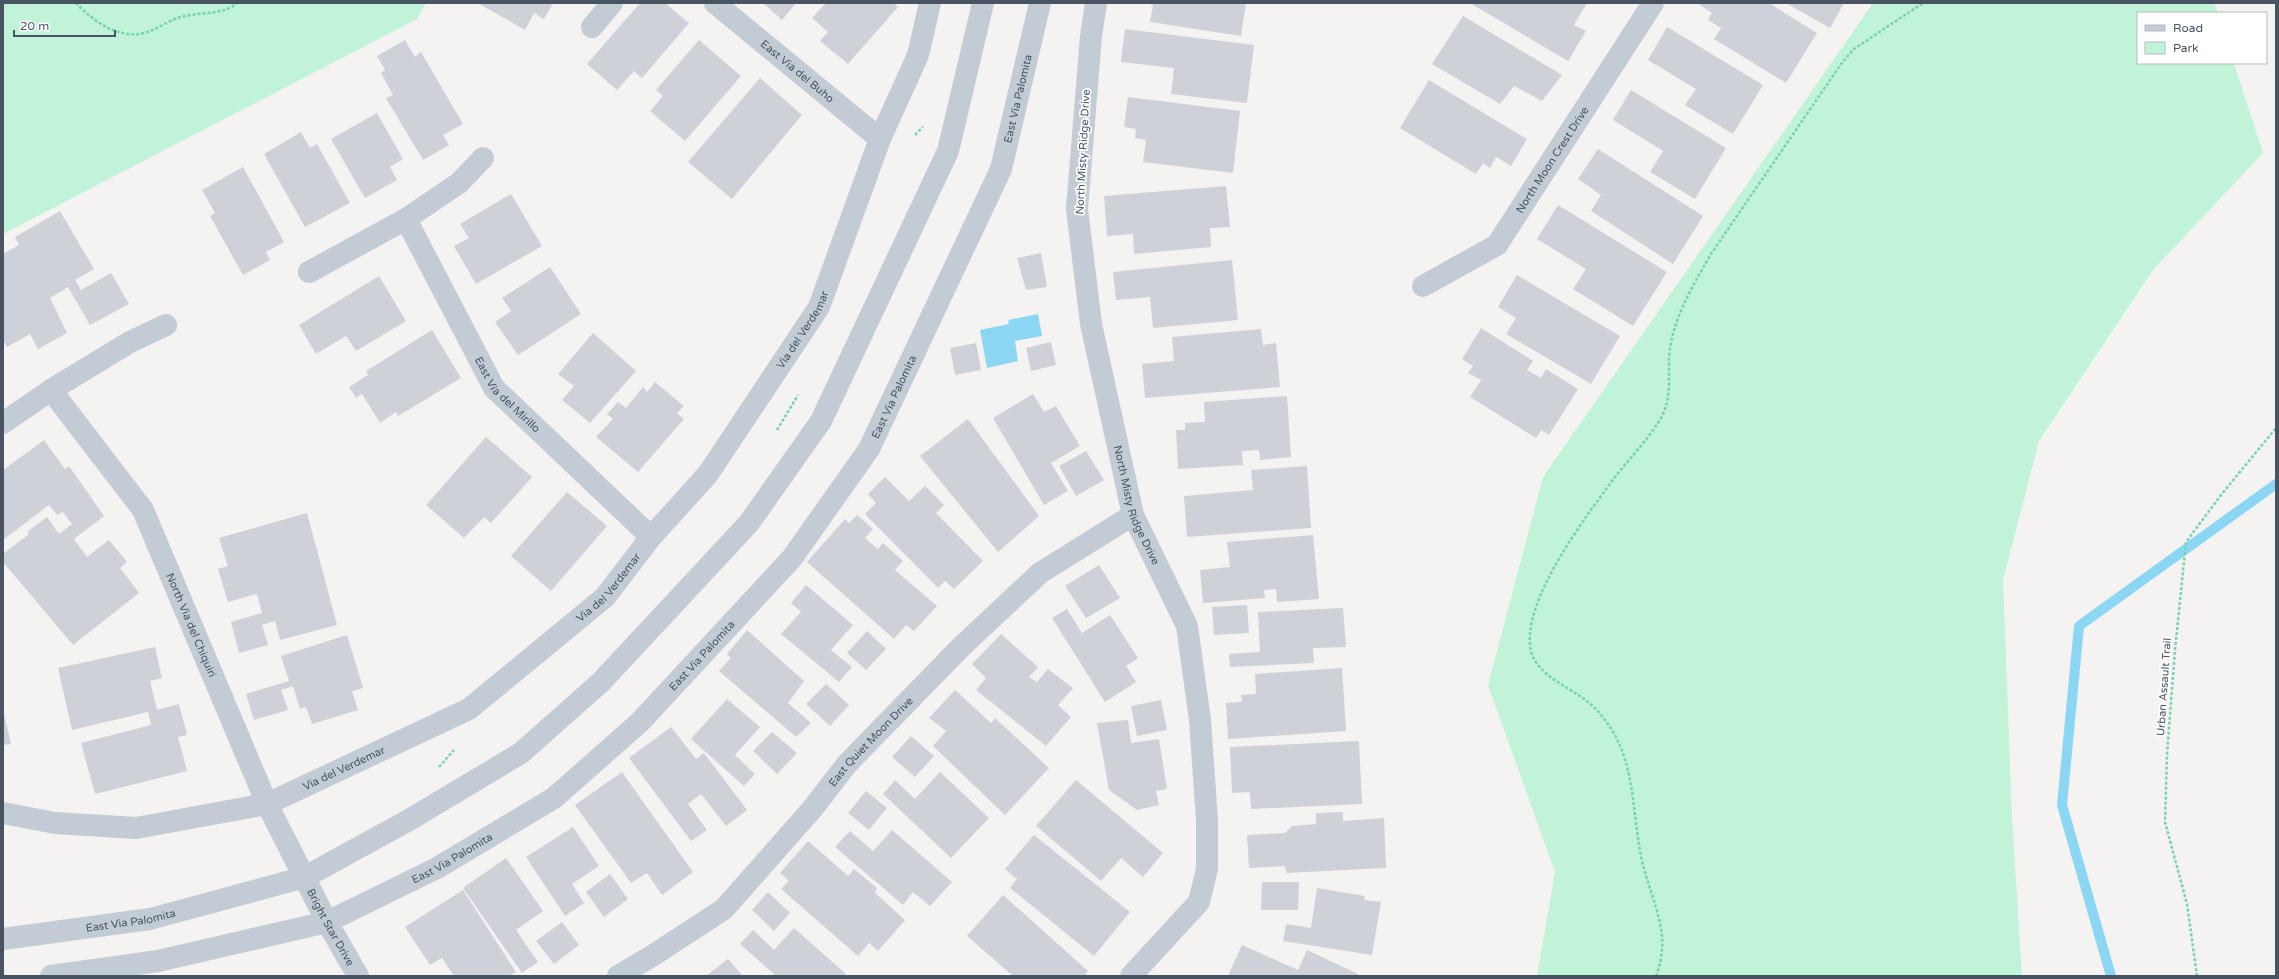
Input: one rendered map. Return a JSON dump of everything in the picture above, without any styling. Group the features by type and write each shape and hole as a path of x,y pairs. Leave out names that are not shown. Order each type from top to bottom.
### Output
{"street":[{"path":"592,27 612,3"},
{"name":"East Via del Buho","path":"715,3 880,138"},
{"name":"Via del Verdemar","path":"3,813 56,823 136,828 267,804 469,709 605,597 651,537 708,474 819,308 880,138 918,55 930,3"},
{"name":"East Via Palomita","path":"3,939 150,919 305,877 409,820 521,753 601,682 749,523 821,421 948,151 983,3"},
{"name":"East Via Palomita","path":"51,976 158,961 327,922 437,868 554,798 640,722 792,558 869,449 1001,169 1040,3"},
{"name":"North Misty Ridge Drive","path":"1096,3 1091,36 1078,209 1091,324 1133,515 1187,626 1200,720 1207,820 1207,869 1199,902 1131,976"},
{"name":"North Moon Crest Drive","path":"1423,286 1497,245 1653,3"},
{"path":"309,272 406,219 459,183 483,158"},
{"name":"East Via del Mirillo","path":"406,219 494,388 651,537"},
{"path":"3,423 51,390 130,342 166,325"},
{"name":"North Via del Chiquiri","path":"51,390 143,510 267,804 305,877"},
{"name":"East Quiet Moon Drive","path":"618,976 652,956 724,909 813,808 847,764 961,646 1040,573 1133,515"},
{"name":"Bright Star Drive","path":"305,877 327,922 358,976"}],"path":[{"path":"76,3 88,16 116,32 140,34 184,16 229,10 237,3"},
{"path":"1656,976 1660,966 1662,938 1658,914 1646,879 1638,845 1634,800 1623,754 1608,725 1591,704 1551,677 1539,666 1531,652 1531,629 1535,611 1551,573 1564,550 1613,480 1660,421 1668,399 1670,384 1670,347 1674,328 1696,281 1712,254 1841,64 1854,49 1924,3"},
{"path":"911,140 926,124"},
{"path":"776,431 801,391"},
{"name":"Urban Assault Trail","path":"2198,976 2187,904 2165,822 2167,755 2175,650 2186,542 2221,495 2276,428"},
{"path":"438,767 459,744"}],"green space":[{"path":"3,3 426,3 417,19 3,234"},
{"path":"1873,3 2214,3 2218,12 2137,12 2137,64 2234,64 2263,153 2153,270 2039,441 2003,580 2012,818 2022,976 1537,976 1555,872 1488,685 1543,477"}],"water":[{"path":"1038,314 1042,336 1015,341 1018,361 987,368 980,330 1009,324 1008,320"}],"building":[{"path":"478,3 553,3 544,19 534,13 525,30"},
{"path":"640,3 665,3 689,23 642,78 634,71 617,90 587,64"},
{"path":"763,3 796,3 782,20"},
{"path":"826,3 893,3 898,7 848,64 820,41 828,32 812,18"},
{"path":"1146,3 1246,3 1241,36 1150,22 1153,5"},
{"path":"1470,3 1587,3 1574,25 1586,31 1568,61"},
{"path":"1697,3 1769,3 1817,33 1786,83 1714,39 1721,28 1708,20 1712,13"},
{"path":"1786,3 1844,3 1830,28"},
{"path":"1463,16 1562,75 1542,101 1514,86 1500,104 1432,64"},
{"path":"1667,27 1763,85 1733,134 1685,105 1696,89 1648,60"},
{"path":"1125,29 1254,45 1247,103 1171,94 1174,68 1121,62"},
{"path":"405,40 415,57 421,52 463,124 443,135 449,145 423,160 386,98 393,95 381,73 385,70 377,56"},
{"path":"699,40 741,76 685,141 650,111 663,96 656,90"},
{"path":"760,78 802,115 732,199 688,162"},
{"path":"1429,80 1527,139 1511,166 1496,157 1490,168 1483,163 1476,174 1400,128"},
{"path":"1631,90 1726,148 1695,199 1650,172 1663,151 1613,120"},
{"path":"1128,97 1240,111 1233,173 1143,162 1146,140 1135,138 1136,129 1124,127"},
{"path":"377,113 403,159 390,167 397,180 365,198 331,139"},
{"path":"301,132 310,148 317,144 350,203 305,227 264,154"},
{"path":"1598,149 1703,216 1673,264 1591,211 1601,195 1578,179"},
{"path":"243,167 284,242 266,252 270,260 243,275 210,216 215,213 202,190"},
{"path":"1226,186 1230,227 1210,228 1211,247 1134,254 1133,234 1107,236 1104,196"},
{"path":"511,194 542,246 476,284 454,246 469,238 460,224"},
{"path":"1558,205 1667,272 1633,326 1573,289 1586,269 1537,239"},
{"path":"60,211 94,269 75,280 81,290 111,273 129,304 90,325 68,287 50,298 67,333 38,349 30,334 7,347 3,340 3,254 19,245 15,237"},
{"path":"1041,253 1047,287 1026,290 1017,258"},
{"path":"1232,260 1238,320 1153,328 1150,297 1116,300 1113,272"},
{"path":"550,267 581,314 518,355 495,322 511,311 502,298"},
{"path":"1517,275 1620,336 1591,384 1506,334 1516,318 1498,307"},
{"path":"379,276 406,321 356,351 346,336 316,354 299,325"},
{"path":"1481,328 1533,361 1527,370 1541,378 1546,369 1578,389 1549,435 1541,430 1536,438 1470,397 1481,380 1468,373 1473,366 1462,359"},
{"path":"1261,329 1263,345 1276,343 1280,387 1145,398 1142,364 1174,361 1172,337"},
{"path":"432,330 461,378 398,416 396,412 380,423 362,394 356,398 349,387 368,375 366,371"},
{"path":"593,333 636,371 590,423 562,400 574,386 558,374"},
{"path":"1051,342 1056,365 1031,371 1026,348"},
{"path":"976,343 981,370 955,375 950,348"},
{"path":"655,382 684,406 677,413 684,419 638,472 596,437 613,419 607,414 618,402 626,408 643,387 647,392"},
{"path":"1033,394 1044,412 1056,406 1080,446 1051,463 1068,491 1044,505 993,418"},
{"path":"1287,396 1291,457 1260,460 1259,450 1242,451 1243,465 1178,469 1176,430 1185,430 1185,423 1205,422 1204,402"},
{"path":"968,419 1039,516 998,552 920,456"},
{"path":"486,437 532,477 491,523 484,517 464,538 426,505"},
{"path":"44,440 65,469 69,466 104,516 74,539 87,557 109,540 127,562 120,568 139,593 73,645 3,562 3,554 29,534 27,532 47,517 59,534 72,524 63,512 57,515 49,505 3,540 3,470"},
{"path":"1086,451 1104,480 1076,496 1059,466"},
{"path":"1307,466 1311,528 1187,537 1184,496 1253,490 1251,470"},
{"path":"885,477 909,501 925,486 944,505 936,513 983,561 954,589 945,581 938,588 865,514 876,503 868,494"},
{"path":"567,492 607,526 551,591 511,556"},
{"path":"307,513 337,625 280,640 275,621 262,625 268,645 239,653 231,622 262,613 257,594 228,602 218,569 228,566 219,538"},
{"path":"857,515 873,529 865,538 878,549 883,543 903,561 895,570 937,606 914,631 906,625 894,639 807,562 845,519 849,523"},
{"path":"1313,535 1319,599 1277,602 1276,589 1264,590 1265,598 1203,603 1200,570 1230,567 1227,542"},
{"path":"1099,565 1120,598 1086,618 1065,586"},
{"path":"806,585 853,625 831,650 852,667 839,682 781,634 801,612 791,603"},
{"path":"1247,605 1249,633 1214,635 1212,607"},
{"path":"1343,608 1346,647 1313,648 1314,663 1230,667 1229,654 1260,652 1258,612"},
{"path":"1067,609 1082,633 1110,615 1138,658 1126,666 1136,682 1105,702 1052,618"},
{"path":"747,630 804,681 788,703 811,723 796,737 719,671 731,658 727,654"},
{"path":"867,631 886,649 866,670 847,653"},
{"path":"1001,634 1038,667 1029,677 1037,682 1048,669 1073,688 1058,705 1071,717 1046,746 976,690 986,678 972,664"},
{"path":"347,635 363,688 352,691 358,710 312,724 306,707 300,709 293,686 281,690 288,710 254,720 246,694 289,681 281,656"},
{"path":"155,647 162,678 150,681 157,710 179,704 187,735 178,737 187,771 95,794 81,743 151,725 148,712 72,730 58,668"},
{"path":"1342,668 1346,731 1228,739 1226,703 1242,702 1241,695 1256,694 1255,674"},
{"path":"826,684 849,705 830,726 806,704"},
{"path":"955,690 991,723 995,718 1049,768 1005,815 933,746 946,731 929,718"},
{"path":"727,699 760,727 735,755 755,774 744,786 691,739"},
{"path":"1161,700 1167,730 1137,736 1131,706"},
{"path":"3,710 11,744 3,745"},
{"path":"1128,720 1131,743 1159,739 1167,789 1156,791 1159,805 1137,810 1109,790 1097,723"},
{"path":"671,727 696,759 704,753 747,810 726,826 701,794 688,804 707,830 691,841 629,758"},
{"path":"772,732 797,753 777,774 753,751"},
{"path":"911,736 934,756 915,777 892,757"},
{"path":"1359,741 1362,804 1251,809 1250,792 1232,793 1230,747"},
{"path":"622,772 693,872 662,895 647,873 631,883 575,805"},
{"path":"940,772 989,818 951,858 883,794 895,780 915,799"},
{"path":"1076,780 1163,853 1143,877 1121,858 1101,881 1036,826"},
{"path":"866,791 887,808 869,830 848,813"},
{"path":"1343,812 1343,821 1384,818 1386,868 1286,873 1285,866 1249,868 1247,835 1285,833 1292,826 1316,824 1316,813"},
{"path":"573,827 599,866 572,884 584,903 565,916 526,857"},
{"path":"892,830 952,882 930,906 913,892 903,905 835,847 850,831 873,851"},
{"path":"1034,835 1130,912 1094,956 1010,888 1017,879 1005,869"},
{"path":"808,841 848,876 854,869 877,888 875,893 905,920 878,951 869,943 858,956 781,889 789,881 780,873"},
{"path":"506,858 543,911 516,930 538,962 522,973 463,888"},
{"path":"610,874 628,899 604,917 586,892"},
{"path":"1262,882 1299,882 1298,910 1261,910"},
{"path":"1317,888 1365,896 1364,900 1381,902 1372,955 1283,941 1286,924 1311,928"},
{"path":"463,890 516,972 509,976 454,976 442,958 430,965 405,927"},
{"path":"768,892 790,913 774,931 752,910"},
{"path":"1003,895 1088,971 1084,976 1013,976 967,936"},
{"path":"562,922 579,945 554,964 536,941"},
{"path":"794,928 846,974 844,976 776,976 740,944 753,930 774,950"},
{"path":"1242,945 1298,970 1307,950 1358,974 1357,976 1228,976"},
{"path":"728,959 743,976 706,976"}],"waterway":[{"path":"2111,976 2062,805 2079,626 2276,484"}]}
